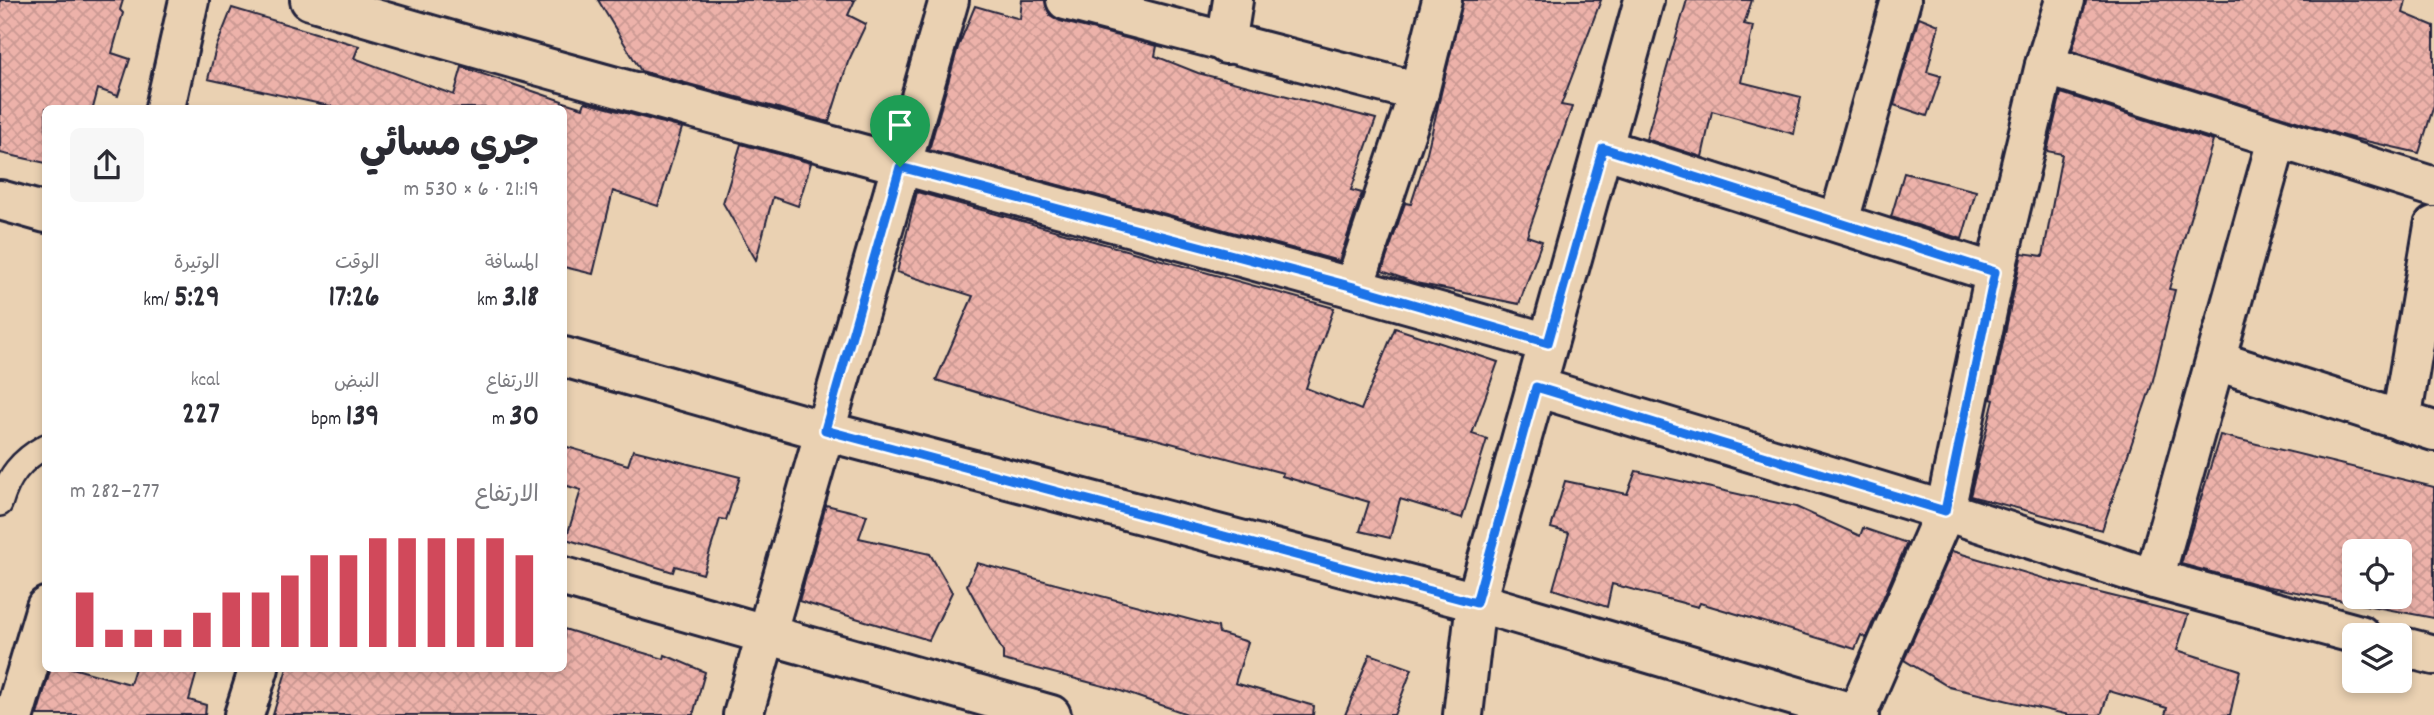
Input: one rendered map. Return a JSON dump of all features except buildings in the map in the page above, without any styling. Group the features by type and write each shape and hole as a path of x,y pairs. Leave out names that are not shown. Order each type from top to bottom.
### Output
{"street":[{"path":"166,105 189,0"},
{"path":"310,0 393,12 900,167 1354,287 1548,343"},
{"path":"743,715 769,633 949,0"},
{"path":"1066,0 1226,44 1419,92"},
{"path":"1226,44 1233,0"},
{"path":"1354,287 1419,92 1443,0"},
{"path":"1463,715 1476,603 1644,0"},
{"path":"1839,221 1902,0"},
{"path":"567,359 1476,603 1858,715 1945,511 1995,272 2045,65 2065,0"},
{"path":"2045,65 2277,140 2434,187"},
{"path":"2154,579 2277,140"},
{"path":"1603,148 1995,272"},
{"path":"0,200 42,212"},
{"path":"2217,361 2417,426 2434,226"},
{"path":"1536,387 1945,511 2154,579 2342,630"},
{"path":"567,578 1051,715"},
{"path":"14,715 42,620"},
{"path":"2412,649 2434,655"},
{"path":"244,715 258,672"}],"lane":[{"path":"0,504 5,485 23,458 42,448"}],"route":[{"path":"1603,148 1995,272 1945,511 1536,387 1476,603 825,430 900,167 1354,287 1548,343 1603,148"}]}
